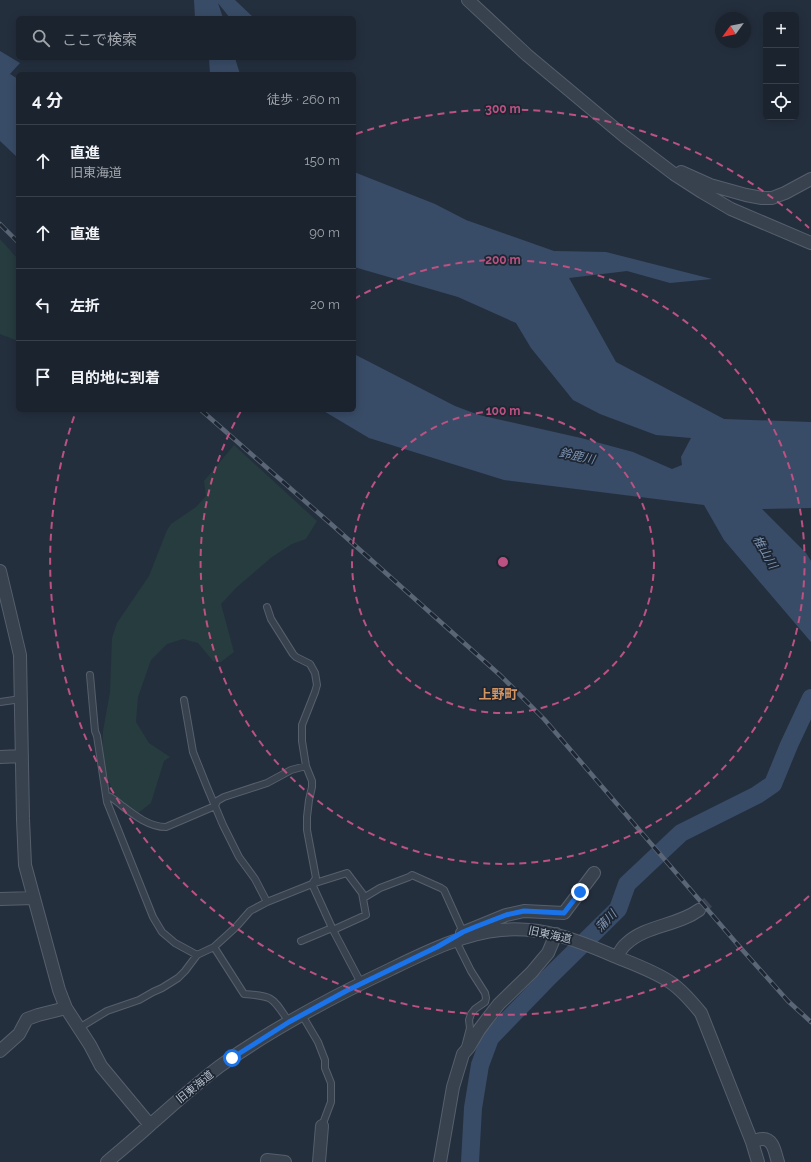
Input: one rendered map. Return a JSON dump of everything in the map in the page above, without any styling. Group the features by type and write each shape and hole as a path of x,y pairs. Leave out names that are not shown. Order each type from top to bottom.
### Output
{"street":[{"path":"468,0 527,56 624,136 674,174 731,209 811,243"},
{"path":"674,174 682,172 710,185 762,198 772,198 785,193 811,179"},
{"path":"0,572 20,655 25,865 59,990 66,1008 101,1066 150,1126"},
{"path":"0,757 22,756"},
{"path":"459,937 506,915 524,911 564,913 594,873"},
{"path":"0,899 34,898"},
{"path":"617,957 625,945 640,933 687,917 699,910"},
{"name":"旧東海道","path":"107,1162 192,1088 220,1066 289,1022 361,983 459,937 501,930 528,929 559,935 617,957 669,981 687,996 701,1013 752,1142 758,1162"},
{"path":"440,1162 453,1087 463,1054 483,1024 499,1004 532,972 548,953 559,935"},
{"path":"0,1051 19,1034 27,1019 66,1008"},
{"path":"319,1162 322,1126"},
{"path":"752,1142 762,1139 769,1140 773,1145 778,1162"},
{"path":"267,1162 267,1160 285,1162"}],"lane":[{"path":"267,608 293,654 310,664 315,673 317,685 302,725 302,741 306,766 312,781 307,818 308,836 316,878 312,884"},
{"path":"90,675 95,731 107,802 153,917 162,932 175,943 197,955"},
{"path":"0,702 21,700"},
{"path":"184,700 193,752 215,806 239,856 255,879 267,902"},
{"path":"106,795 132,814 152,825 166,827 215,806 217,802 224,797 267,783 291,770 306,766"},
{"path":"79,1028 107,1011 139,1000 178,978 197,955 214,947 236,927 250,911 267,902 312,884 347,873 365,897 380,888 412,875 444,890 471,971 485,993 485,1002 471,1014 470,1028 463,1054"},
{"path":"312,884 332,929 361,983"},
{"path":"301,941 366,915 362,893"},
{"path":"214,947 244,994 268,997 276,1002 289,1022"},
{"path":"302,1015 318,1042 325,1060 325,1068 331,1083 331,1102 322,1126"}],"green space":[{"path":"0,239 16,257 16,340 0,334"},
{"path":"234,445 317,521 306,539 292,544 272,557 237,587 221,604 234,652 221,662 213,661 198,643 183,639 167,644 151,660 138,697 136,722 149,743 170,757 164,761 151,803 132,818 113,792 102,763 103,731 110,692 112,638 117,623 149,576 167,530 171,524 196,507 206,496 204,481"}],"water":[{"path":"194,0 235,0 252,16 228,16 218,3 222,16 195,16"},
{"path":"0,51 20,63 10,74 16,78 16,156 0,141"},
{"path":"209,60 236,60 239,72 210,72"},
{"path":"356,173 435,204 466,220 554,251 606,252 712,279 670,283 627,271 569,278 616,362 724,419 811,422 811,508 762,509 806,553 811,561 811,642 724,540 704,505 504,480 369,438 325,412 356,412 356,355 455,406 479,415 581,438 633,452 672,469 682,465 681,457 691,438 656,435 600,414 573,400 531,348 516,323 458,297 356,268"}],"waterway":[{"name":"蒲川","path":"470,1162 473,1108 480,1065 490,1038 618,909 627,884 681,833 757,795 773,784 811,698"}],"tunnel":[{"path":"699,910 712,899"}],"railway":[{"path":"0,224 16,240"},
{"path":"203,412 501,676 544,719 738,945 788,1001 811,1022"}],"district":[{"name":"上野町","path":"498,694"}],"route":[{"path":"232,1058 289,1022 346,991 437,947 463,932 506,915 524,911 564,913 580,892"}],"water label":[{"name":"鈴鹿川","path":"577,456"},
{"name":"椎山川","path":"765,552"}]}
